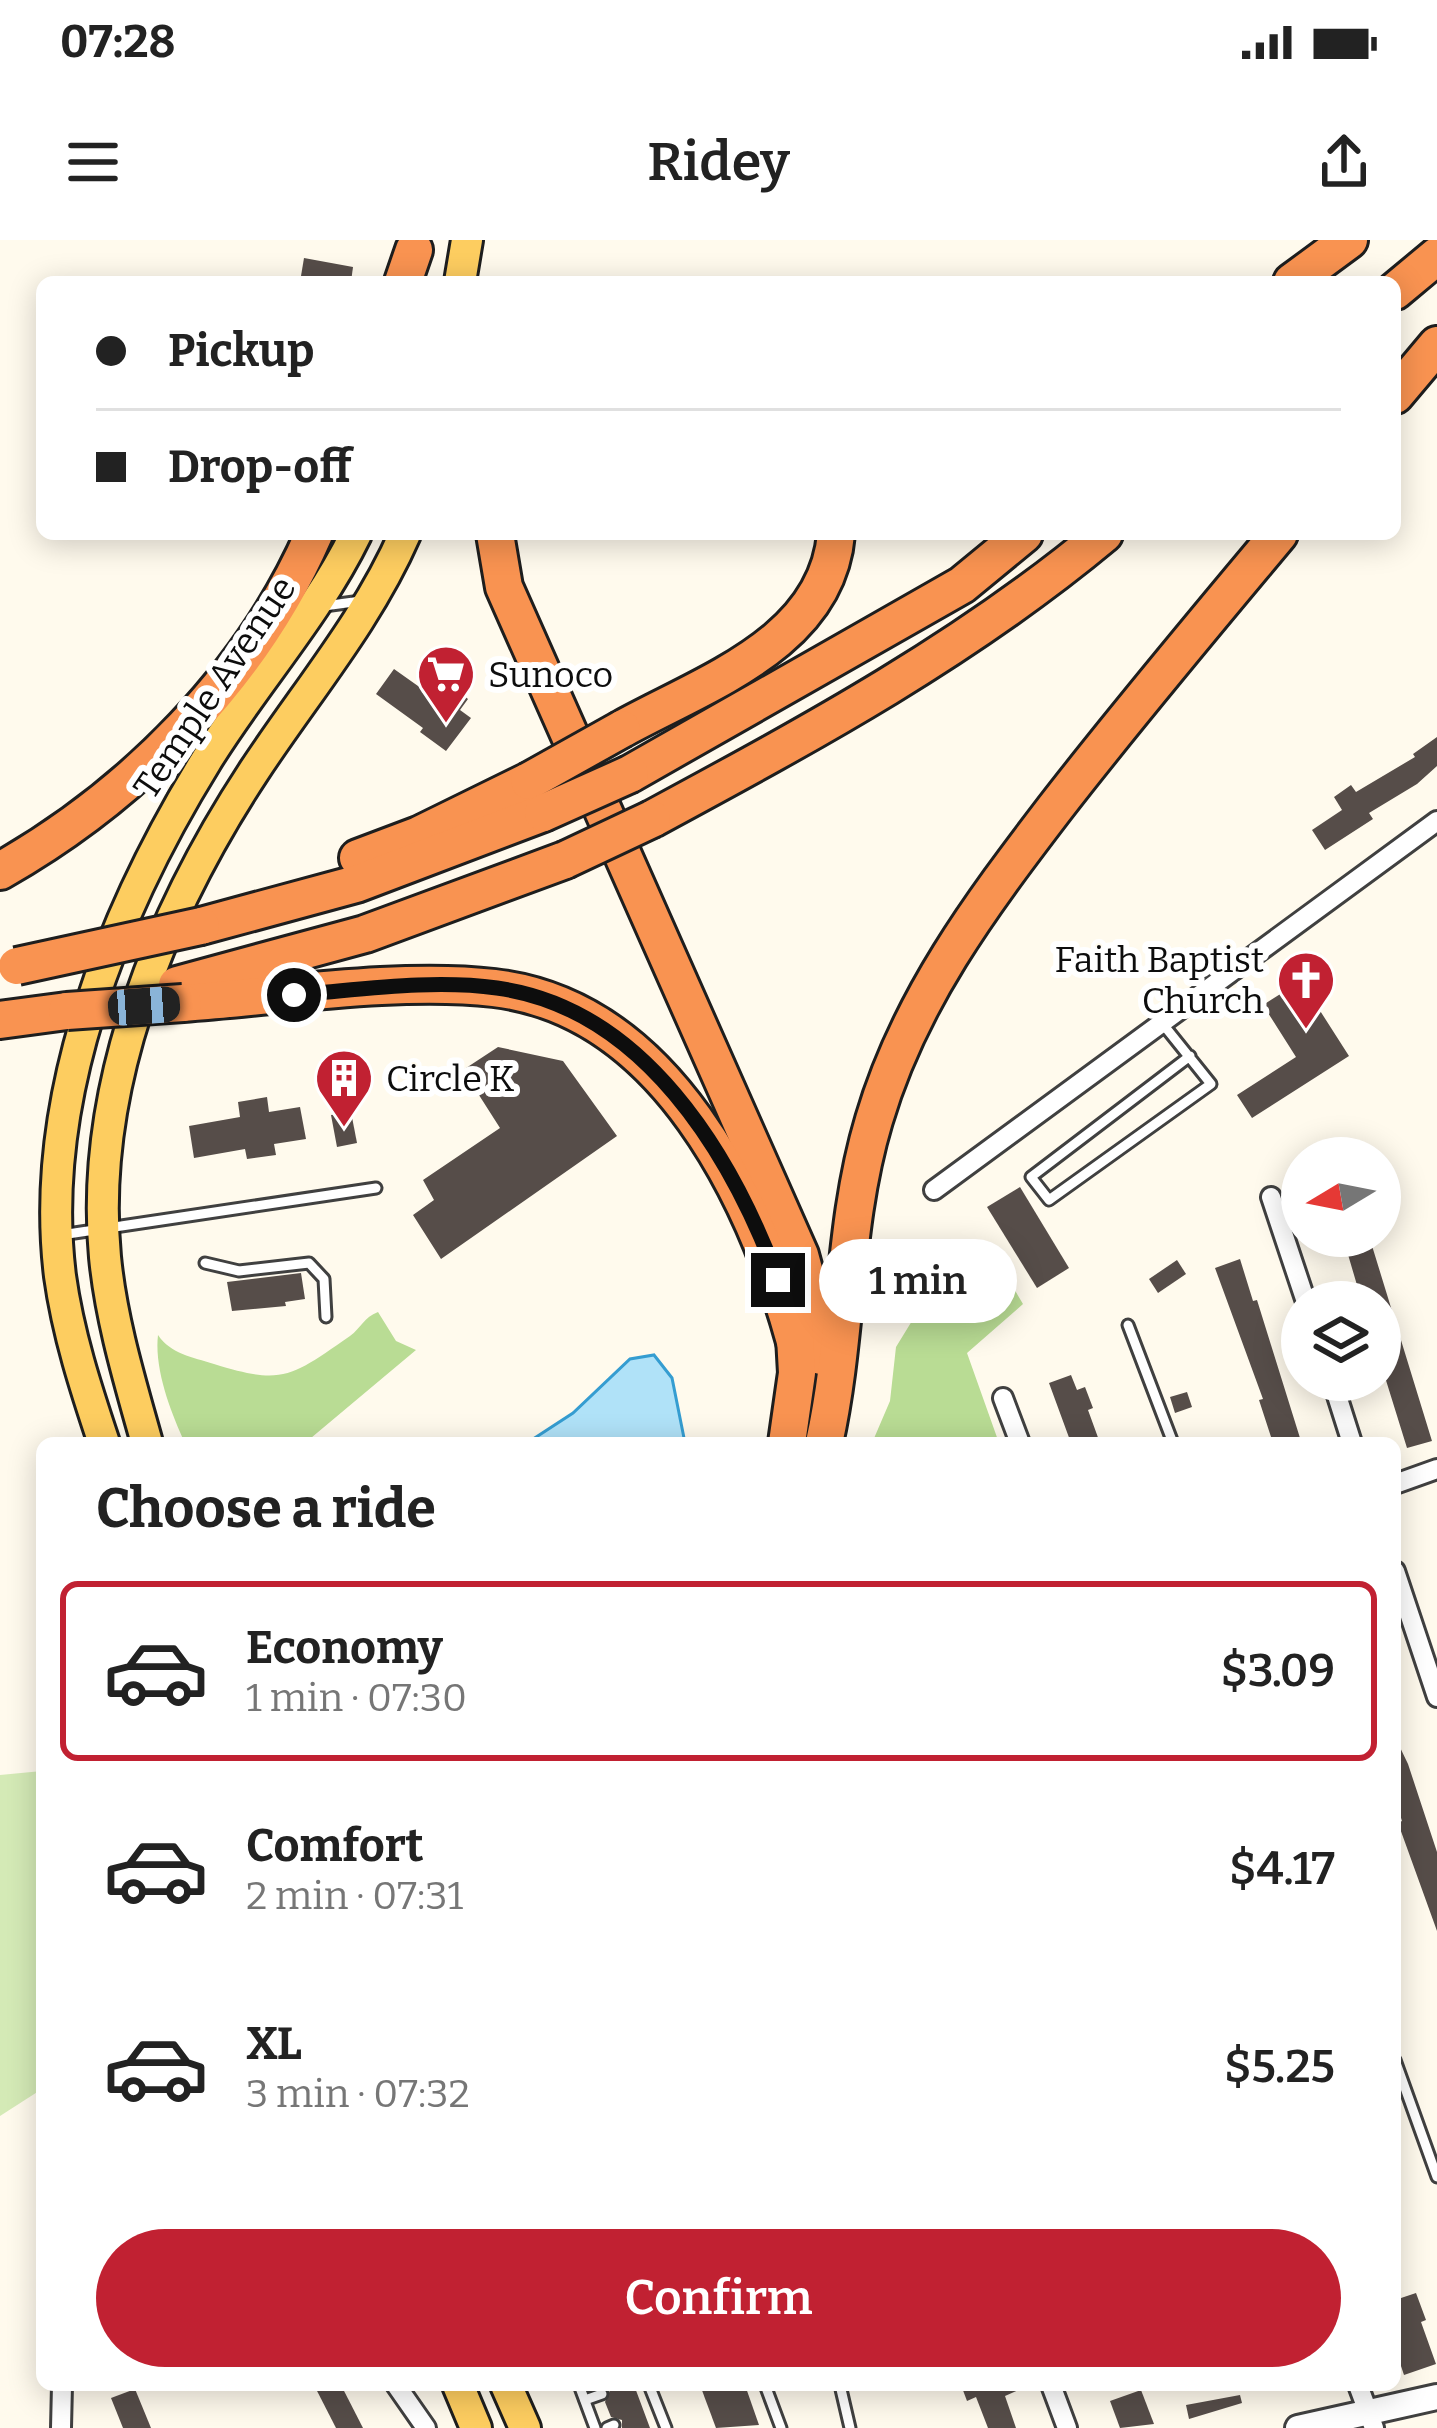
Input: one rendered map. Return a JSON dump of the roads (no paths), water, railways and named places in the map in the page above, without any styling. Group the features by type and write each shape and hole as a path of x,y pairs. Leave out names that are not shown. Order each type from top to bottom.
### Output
{"highway":[{"path":"1300,276 1349,240"},
{"path":"1336,276 1380,240"},
{"path":"1401,286 1437,256"},
{"path":"1401,388 1437,345"},
{"path":"0,871 70,827 190,721 250,646 311,540"},
{"path":"480,540 482,566 495,608 784,1263 796,1349 788,1437"},
{"path":"496,540 503,587 800,1255 816,1314 821,1370 813,1437"},
{"path":"536,797 622,729 788,633 815,599 835,540"},
{"path":"8,967 103,950 204,919 356,884 536,797 630,774 962,585 1017,540"},
{"path":"180,994 364,934 565,860 652,819 862,706 1039,589 1097,540"},
{"path":"825,1437 859,1180 883,1091 910,1023 990,893 1119,726 1274,540"},
{"path":"0,1020 180,994 460,986 522,993 599,1027 662,1078 712,1146 765,1246 796,1349"}],"main road":[{"path":"461,276 466,240"},
{"name":"Temple Avenue","path":"102,1437 71,1335 58,1236 60,1160 73,1076 90,1012 127,911 162,836 208,758 315,608 353,540"},
{"path":"145,1437 115,1320 103,1229 104,1172 138,1004 158,948 213,839 373,600 402,540"},
{"path":"461,2391 476,2428"},
{"path":"509,2391 525,2428"}],"street":[{"path":"934,1190 1437,821"},
{"path":"1271,1197 1299,1281"},
{"path":"1003,1398 1018,1437"},
{"path":"1338,1401 1350,1437"},
{"path":"1401,1482 1437,1469"},
{"path":"1401,1589 1437,1697"},
{"path":"61,2428 62,2391"},
{"path":"400,2391 426,2428"},
{"path":"1053,2391 1066,2428"},
{"path":"1360,2391 1371,2420"},
{"path":"1298,2428 1371,2420 1437,2397"}],"lane":[{"path":"315,608 373,600"},
{"path":"1162,1023 1190,1056 1211,1084 1049,1200 1031,1177 1190,1056"},
{"path":"58,1236 376,1189"},
{"path":"205,1263 239,1271 310,1263 324,1279 326,1316"},
{"path":"1129,1325 1171,1437"},
{"path":"1401,2077 1437,2177"},
{"path":"581,2391 595,2428"},
{"path":"652,2391 666,2428"},
{"path":"767,2391 781,2428"},
{"path":"841,2391 848,2427"},
{"path":"585,2400 602,2394"},
{"path":"645,2414 659,2410"}],"water":[{"path":"654,1355 672,1378 684,1437 536,1437 573,1413 630,1359"}],"place":[{"name":"Sunoco","path":"446,725"},
{"name":"Faith Baptist Church","path":"1306,1031"},
{"name":"Circle K","path":"344,1129"}]}
